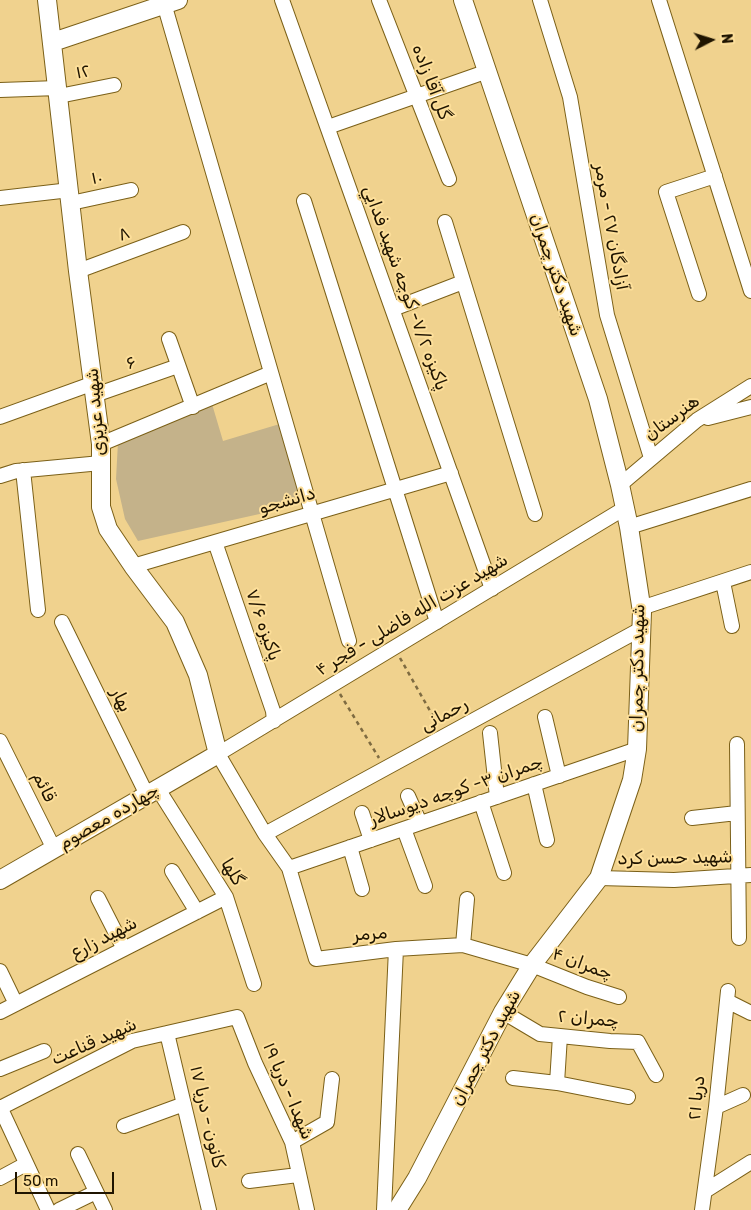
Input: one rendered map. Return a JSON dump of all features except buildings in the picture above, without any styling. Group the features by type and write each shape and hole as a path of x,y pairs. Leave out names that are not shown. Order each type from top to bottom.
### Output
{"street":[{"name":"شهید عزیزی","path":"47,0 78,271 101,444 101,507 108,529 175,622 198,675 218,754"},
{"name":"پاکیزه ۷/۲- كوچه شهيد فدايي","path":"282,0 492,589"},
{"name":"گل آقا زاده","path":"379,0 449,178"},
{"name":"شهید دکتر چمران","path":"397,1210 417,1178 503,1012 532,965 599,878 632,780 637,749 641,608 629,526 620,485 598,399 463,0"},
{"name":"آزادگان ۲۷ - مرمر","path":"540,0 570,97 607,315 651,458"},
{"path":"659,0 751,291"},
{"path":"53,42 169,2 271,373 349,641"},
{"path":"328,127 488,71"},
{"name":"۱۲","path":"0,90 59,92 114,86"},
{"path":"699,294 666,192 715,176"},
{"name":"۱۰","path":"0,198 70,196 132,190"},
{"path":"304,202 437,622"},
{"path":"445,222 534,514"},
{"name":"۸","path":"78,271 183,232"},
{"path":"393,309 463,282"},
{"path":"169,338 193,407"},
{"name":"۶","path":"0,417 178,366"},
{"path":"101,444 271,373"},
{"name":"هنرستان","path":"620,485 697,420 751,386"},
{"path":"697,420 751,407"},
{"path":"0,476 23,470 101,462"},
{"path":"23,470 38,610"},
{"name":"دانشجو","path":"133,566 451,472"},
{"path":"629,526 751,489"},
{"name":"شهید عزت الله فاضلی - فجر ۴","path":"218,754 625,508"},
{"name":"پاکیزه ۷/۶","path":"216,542 273,711 274,721"},
{"path":"641,608 751,572"},
{"path":"723,582 732,626"},
{"name":"بهار","path":"62,622 153,792"},
{"name":"رحمانی","path":"265,834 641,629"},
{"path":"545,717 559,776"},
{"path":"490,733 496,797"},
{"name":"قائم","path":"0,741 54,849"},
{"path":"737,744 738,813 744,876 739,938"},
{"name":"چمران ۳- كوچه ديوسالار","path":"288,868 637,749"},
{"name":"چهارده معصوم","path":"0,880 218,754"},
{"name":"مرمر","path":"218,754 265,834 288,868 316,959 396,949 384,1210"},
{"path":"534,784 547,840"},
{"name":"گلها","path":"153,792 226,897 254,984"},
{"path":"408,796 420,824"},
{"path":"481,802 504,873"},
{"path":"362,813 372,840"},
{"path":"692,818 738,813"},
{"path":"404,829 425,886"},
{"path":"350,847 362,889"},
{"path":"172,871 197,912"},
{"name":"شهید حسن کرد","path":"599,878 674,880 744,876"},
{"name":"شهید زارع","path":"0,1012 226,897"},
{"path":"98,898 124,949"},
{"path":"463,945 467,899"},
{"name":"چمران ۴","path":"396,949 463,945 532,965 587,987 619,997"},
{"path":"0,971 16,1004"},
{"name":"دریا ۲۱","path":"702,1210 716,1107 727,996 751,1012"},
{"name":"چمران ۲","path":"503,1012 540,1034 638,1042 656,1075"},
{"name":"شهید قناعت","path":"0,1108 132,1041 237,1017"},
{"name":"شهدا - دریا ۱۹","path":"237,1017 255,1063 292,1142 307,1210"},
{"name":"کانون - دریا ۱۷","path":"168,1033 210,1210"},
{"path":"556,1083 560,1036"},
{"path":"0,1069 44,1051"},
{"path":"513,1078 556,1083 628,1097"},
{"path":"292,1142 327,1122 332,1079"},
{"path":"716,1107 743,1095"},
{"path":"124,1126 184,1104"},
{"path":"0,1108 48,1210"},
{"path":"78,1154 106,1210"},
{"path":"705,1192 751,1162"},
{"path":"0,1178 26,1164"},
{"path":"248,1181 298,1175"},
{"path":"59,1210 96,1192"}],"path":[{"path":"394,648 444,736"},
{"path":"334,684 386,768"}],"shaded area":[{"path":"212,404 223,441 283,423 302,500 291,507 138,541 125,519 116,479 118,442"}]}
